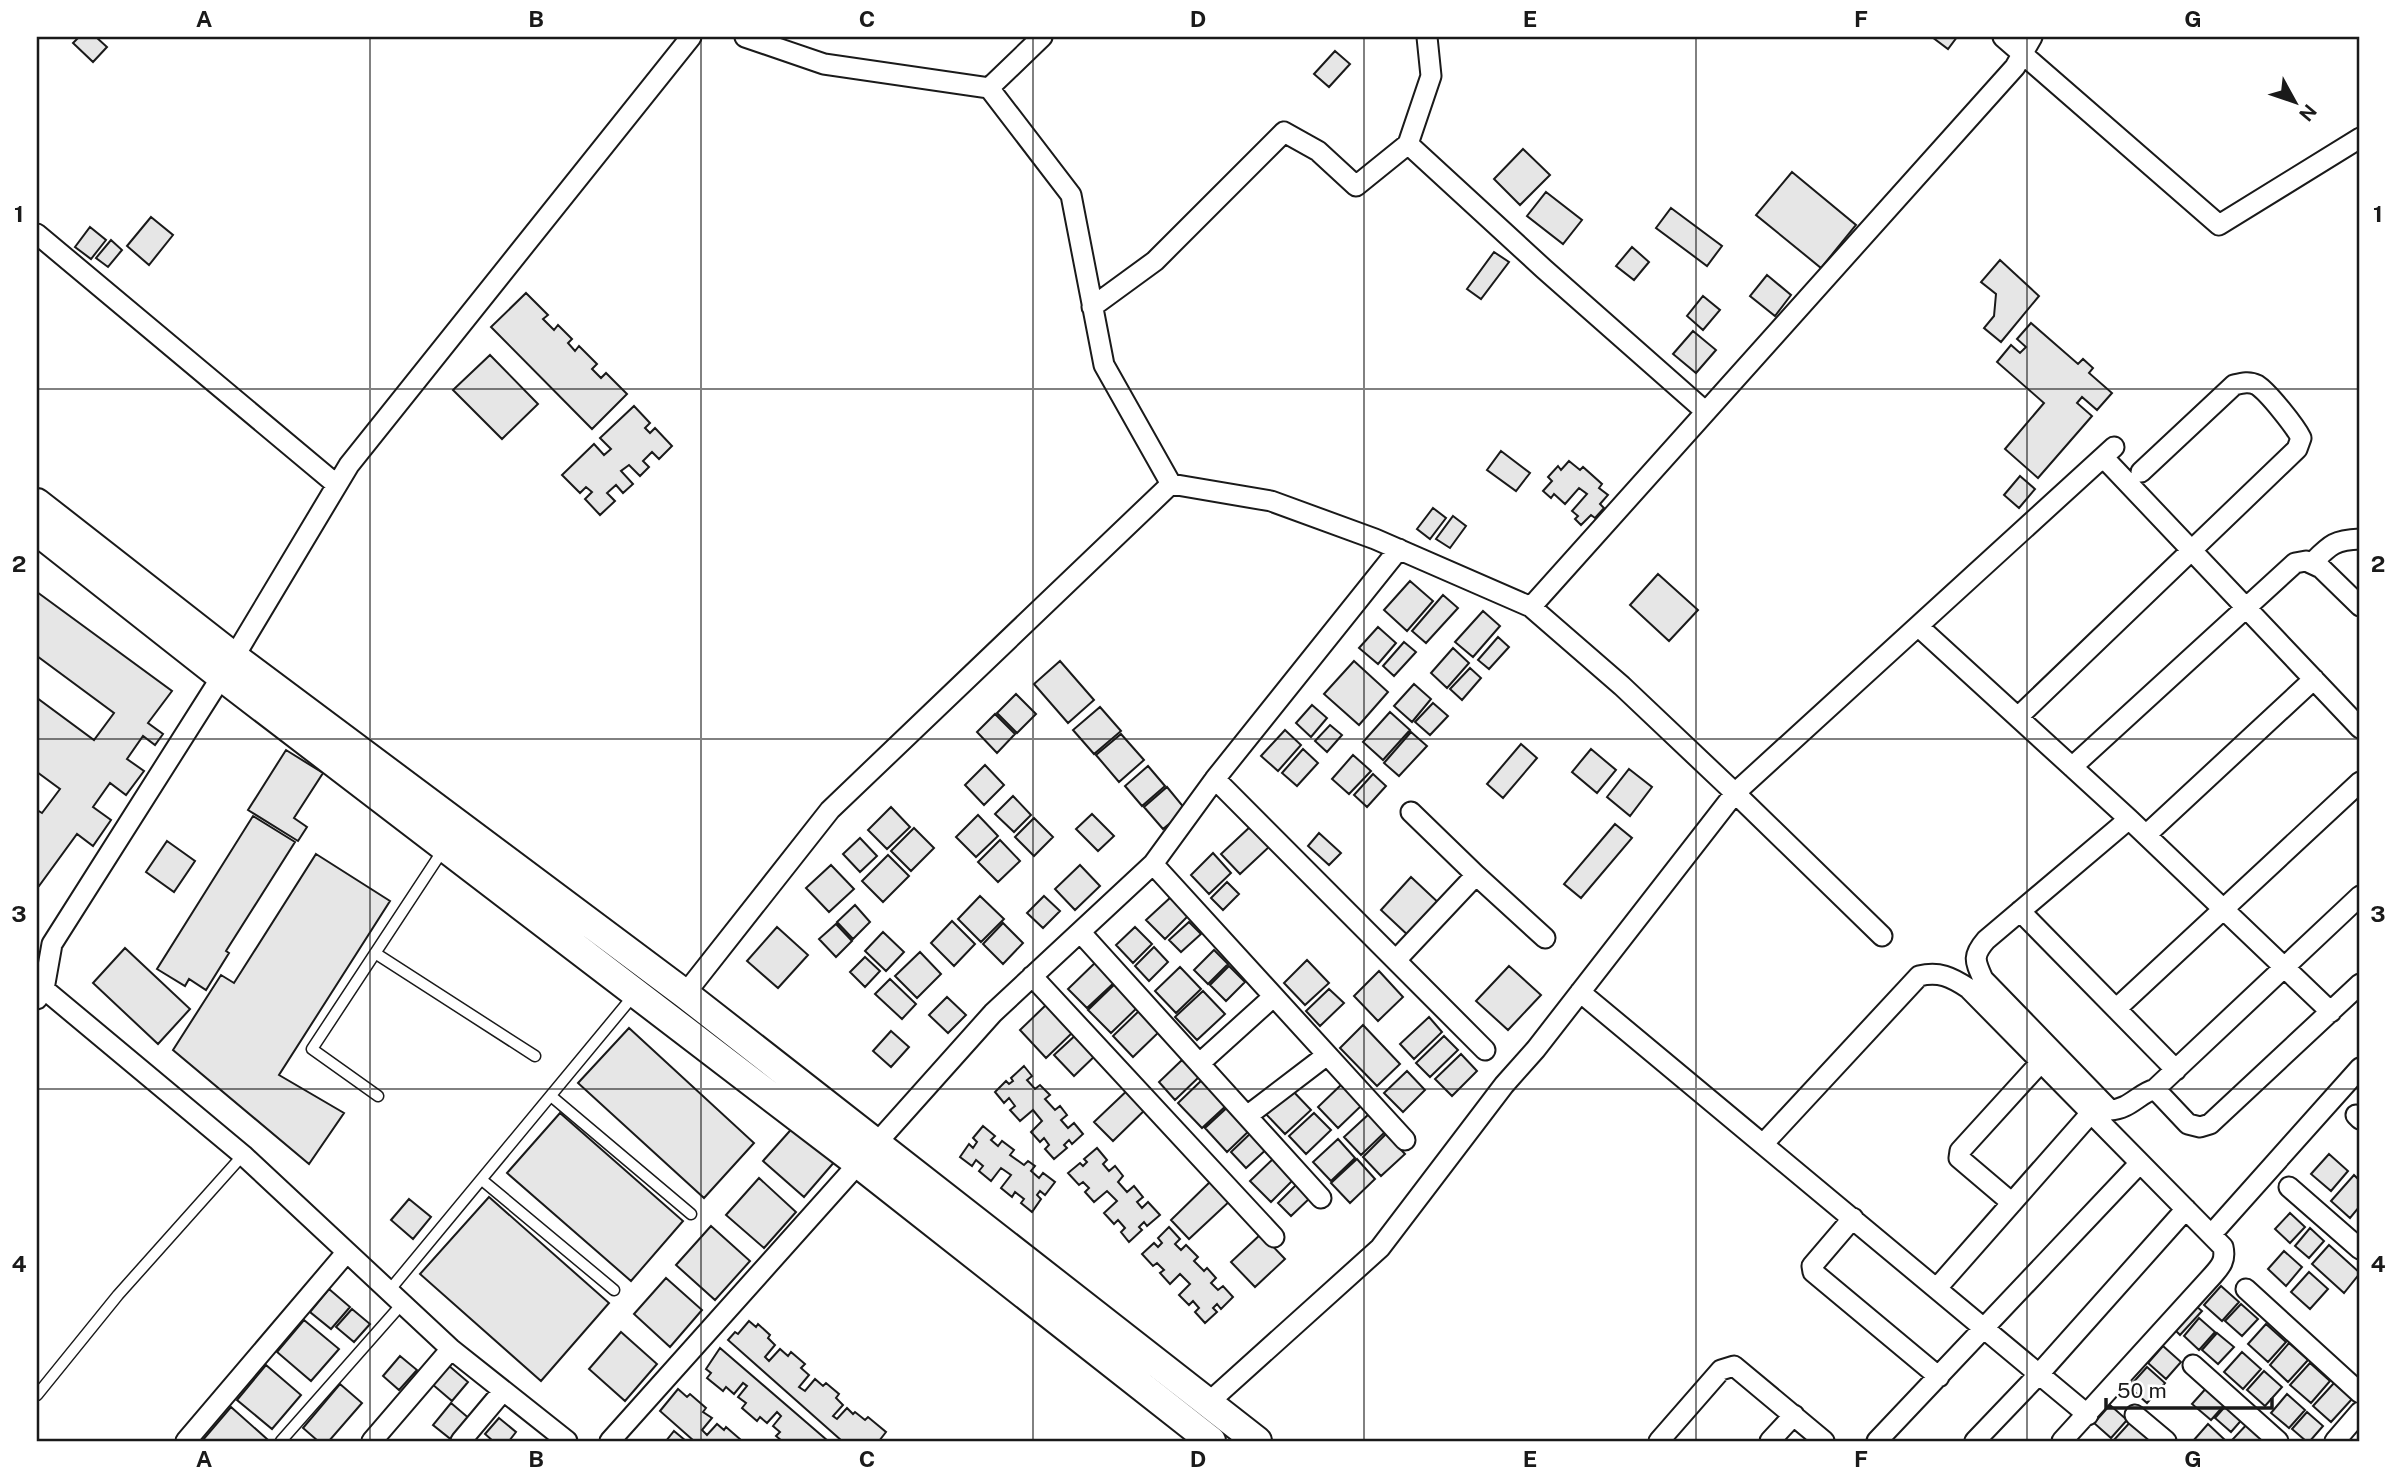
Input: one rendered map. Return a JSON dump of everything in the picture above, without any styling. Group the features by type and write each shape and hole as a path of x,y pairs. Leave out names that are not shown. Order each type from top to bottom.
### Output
{"street":[{"path":"567,1441 451,1349 394,1299 243,1155 40,994 52,944 227,667 349,465 691,37"},
{"path":"745,37 824,64 989,88 1071,195 1104,365 1171,484"},
{"path":"989,88 1042,37"},
{"path":"1092,307 1155,261 1284,132 1318,151 1356,186 1408,144 1431,76 1427,37"},
{"path":"2003,37 2219,225 2360,138"},
{"path":"1531,607 2015,67 2032,37"},
{"path":"1408,144 1706,412"},
{"path":"37,234 337,485"},
{"path":"2018,718 2297,449 2301,438 2296,427 2256,385 2245,382 2234,385 2141,472"},
{"path":"1208,1403 1380,1248 1504,1085 1735,793 2109,453 2193,550 2360,728"},
{"path":"1171,484 1271,501 1399,549 1531,607 1622,686 1882,936"},
{"path":"685,994 830,810 1171,484"},
{"path":"37,503 227,667 445,847 636,992 868,1154 1257,1441"},
{"path":"37,531 685,994 868,1154 1211,1441"},
{"path":"2312,564 2329,545 2339,540 2360,539"},
{"path":"610,1441 993,1013 1153,864 1215,779 1399,549"},
{"path":"2072,767 2295,563 2306,561 2321,568 2360,606"},
{"path":"1919,627 2129,819 2331,1012"},
{"path":"2146,835 2314,679"},
{"path":"1215,779 1485,1049"},
{"path":"2116,1009 2225,911 2360,782"},
{"path":"1411,812 1545,938"},
{"path":"2129,819 1977,950 1976,963 1983,979 2110,1110 2128,1107 2149,1090 2155,1089 2360,896"},
{"path":"1153,864 1405,1140"},
{"path":"1396,960 1476,875"},
{"path":"2020,911 2176,1070"},
{"path":"1081,933 1321,1198"},
{"path":"1763,1143 1919,976 1934,972 1950,977 1968,988 2223,1247 2225,1255 2222,1264 2062,1441"},
{"path":"1032,976 1274,1237"},
{"path":"2155,1089 2188,1124 2200,1127 2210,1124 2360,984"},
{"path":"1580,992 2088,1415"},
{"path":"1199,1063 1273,997"},
{"path":"1247,1116 1327,1055"},
{"path":"2012,1203 1959,1158 1960,1150 2040,1062"},
{"path":"2218,1227 2360,1068"},
{"path":"1937,1288 2091,1113"},
{"path":"1877,1441 2140,1163"},
{"path":"2289,1187 2360,1249"},
{"path":"1975,1441 2039,1374 2186,1209"},
{"path":"1853,1218 1812,1266 1813,1272 1939,1377"},
{"path":"186,1441 346,1253"},
{"path":"2246,1289 2359,1388"},
{"path":"372,1441 451,1349"},
{"path":"2193,1365 2278,1441"},
{"path":"1659,1441 1721,1370 1734,1366 1824,1441"},
{"path":"461,1441 503,1391"},
{"path":"2335,1441 2360,1412"},
{"path":"1770,1441 1794,1415"},
{"path":"2136,1415 2166,1441"}],"lane":[{"path":"378,1096 312,1049 445,847"},
{"path":"375,953 535,1056"},
{"path":"281,1441 394,1299 482,1180 636,992"},
{"path":"551,1097 691,1213"},
{"path":"37,1395 118,1295 243,1155"},
{"path":"482,1180 614,1290"}],"building":[{"path":"79,37 96,37 107,47 93,62 73,43"},
{"path":"1932,37 1957,37 1948,49"},
{"path":"1335,51 1350,64 1329,87 1314,74"},
{"path":"1523,149 1550,175 1520,205 1494,179"},
{"path":"1792,172 1856,225 1821,268 1756,215"},
{"path":"1546,192 1582,220 1563,244 1527,216"},
{"path":"1671,208 1722,246 1707,266 1656,228"},
{"path":"151,217 173,235 149,265 127,246"},
{"path":"90,227 106,240 91,259 75,247"},
{"path":"111,240 122,250 108,267 96,258"},
{"path":"1632,247 1649,262 1634,280 1616,266"},
{"path":"1494,252 1509,262 1481,299 1467,289"},
{"path":"2000,260 2039,296 2001,342 1984,328 1994,316 1996,294 1981,282"},
{"path":"1767,275 1791,295 1775,316 1750,296"},
{"path":"526,293 548,315 543,319 554,330 558,325 572,339 568,343 575,351 579,346 597,364 592,369 601,378 606,373 627,394 592,429 491,327"},
{"path":"1703,296 1720,310 1703,330 1687,316"},
{"path":"2031,323 2078,364 2083,359 2093,368 2089,373 2112,393 2097,410 2082,397 2077,403 2092,416 2038,478 2005,449 2044,403 1997,362 2011,345 2020,353 2026,347 2017,339"},
{"path":"1693,331 1716,350 1696,373 1673,354"},
{"path":"490,355 538,404 502,439 453,390"},
{"path":"634,406 650,423 645,428 650,433 655,428 672,446 659,459 652,452 643,461 649,467 640,476 629,465 621,471 633,484 623,493 616,485 607,493 615,501 600,515 585,499 592,492 586,487 580,493 562,475 594,444 604,455 611,449 600,438"},
{"path":"1501,451 1530,473 1516,491 1487,470"},
{"path":"1569,461 1580,470 1583,467 1602,484 1599,488 1608,495 1600,504 1604,508 1595,518 1591,515 1581,525 1575,519 1578,516 1572,511 1587,494 1579,488 1565,504 1554,494 1551,498 1543,491 1552,481 1548,477 1558,466 1561,470"},
{"path":"2020,476 2035,489 2019,508 2004,495"},
{"path":"1433,508 1446,518 1430,539 1417,529"},
{"path":"1453,516 1466,526 1450,548 1436,539"},
{"path":"1658,574 1698,610 1669,641 1630,605"},
{"path":"1410,581 1433,601 1407,631 1384,610"},
{"path":"37,592 172,691 148,723 163,734 155,745 143,736 127,759 144,771 126,795 110,783 93,807 111,820 93,846 77,834 39,886 37,810 42,813 60,789 37,772 37,698 94,740 114,713 37,656"},
{"path":"1443,595 1458,608 1426,643 1412,631"},
{"path":"1483,611 1500,626 1473,657 1455,642"},
{"path":"1378,627 1396,643 1378,664 1359,648"},
{"path":"1498,637 1509,647 1489,669 1478,660"},
{"path":"1404,642 1416,652 1394,676 1383,666"},
{"path":"1453,648 1469,663 1447,688 1431,673"},
{"path":"1060,661 1094,700 1068,723 1034,684"},
{"path":"1354,661 1388,692 1359,725 1324,694"},
{"path":"1470,668 1481,678 1462,700 1450,689"},
{"path":"1414,684 1431,699 1412,722 1394,706"},
{"path":"1016,694 1036,714 1017,733 997,713"},
{"path":"1433,703 1448,716 1430,735 1415,722"},
{"path":"1312,705 1327,718 1311,737 1296,723"},
{"path":"1100,707 1121,731 1094,754 1073,730"},
{"path":"1390,712 1410,730 1383,760 1363,742"},
{"path":"995,714 1015,734 997,753 977,732"},
{"path":"1330,725 1342,735 1327,752 1315,741"},
{"path":"1285,730 1301,745 1278,771 1261,756"},
{"path":"1411,732 1427,746 1399,776 1384,763"},
{"path":"1121,734 1144,760 1119,782 1096,755"},
{"path":"1521,744 1537,758 1503,798 1487,784"},
{"path":"1303,749 1318,763 1297,786 1282,773"},
{"path":"1591,749 1616,770 1597,793 1572,772"},
{"path":"286,750 323,773 294,818 307,827 298,841 248,810"},
{"path":"1353,755 1371,771 1349,794 1332,779"},
{"path":"985,765 1004,785 984,805 965,785"},
{"path":"1148,766 1165,786 1142,806 1125,786"},
{"path":"1629,769 1652,787 1630,816 1607,797"},
{"path":"1373,774 1386,786 1367,807 1354,795"},
{"path":"1167,787 1186,810 1163,829 1144,807"},
{"path":"1013,796 1031,815 1014,832 995,814"},
{"path":"891,807 910,827 887,849 868,830"},
{"path":"1092,814 1114,836 1098,851 1076,829"},
{"path":"978,815 998,836 976,857 956,837"},
{"path":"253,816 295,842 226,951 229,953 206,990 189,979 185,986 157,969"},
{"path":"1034,818 1053,837 1034,856 1015,837"},
{"path":"1615,824 1632,838 1581,898 1564,884"},
{"path":"1251,826 1270,846 1240,874 1221,854"},
{"path":"914,828 934,848 911,871 891,851"},
{"path":"1319,833 1341,853 1329,865 1308,846"},
{"path":"860,838 877,856 860,872 843,854"},
{"path":"1000,840 1020,861 998,882 978,862"},
{"path":"167,841 195,861 174,892 146,872"},
{"path":"1213,853 1231,873 1209,894 1191,875"},
{"path":"316,854 390,901 279,1075 344,1113 309,1164 173,1050 221,975 234,983"},
{"path":"888,855 909,876 883,902 862,881"},
{"path":"831,865 854,889 829,912 806,888"},
{"path":"1080,865 1100,886 1075,910 1055,889"},
{"path":"1411,877 1442,906 1411,938 1381,910"},
{"path":"1227,882 1239,894 1223,910 1211,898"},
{"path":"980,896 1004,919 981,942 958,919"},
{"path":"1044,896 1060,911 1043,928 1027,913"},
{"path":"1171,897 1189,915 1165,939 1146,920"},
{"path":"855,905 870,922 853,939 837,922"},
{"path":"952,921 975,944 954,966 931,943"},
{"path":"1189,922 1201,934 1181,952 1169,940"},
{"path":"1003,923 1023,943 1003,964 983,944"},
{"path":"836,924 852,941 836,957 819,939"},
{"path":"777,927 808,955 778,988 747,961"},
{"path":"1135,927 1152,944 1133,963 1116,945"},
{"path":"883,932 904,952 886,971 865,951"},
{"path":"1154,947 1168,962 1149,981 1135,966"},
{"path":"125,948 190,1009 158,1044 93,983"},
{"path":"1214,950 1228,964 1208,984 1194,970"},
{"path":"920,952 941,974 917,998 895,976"},
{"path":"865,957 880,971 865,987 850,972"},
{"path":"1098,960 1117,980 1087,1008 1068,989"},
{"path":"1307,960 1329,983 1305,1005 1284,983"},
{"path":"1229,966 1245,982 1226,1001 1210,985"},
{"path":"1509,966 1541,995 1508,1030 1476,1001"},
{"path":"1180,967 1201,989 1176,1013 1155,991"},
{"path":"1379,971 1403,997 1378,1021 1354,996"},
{"path":"890,979 916,1004 902,1019 875,994"},
{"path":"1118,981 1141,1004 1111,1033 1088,1010"},
{"path":"1329,989 1344,1003 1320,1026 1306,1011"},
{"path":"1203,991 1225,1014 1197,1040 1175,1017"},
{"path":"947,997 966,1015 948,1033 929,1015"},
{"path":"1046,1005 1073,1032 1046,1058 1020,1030"},
{"path":"1141,1009 1161,1030 1133,1057 1113,1036"},
{"path":"1429,1017 1442,1032 1414,1059 1400,1044"},
{"path":"1363,1025 1400,1064 1377,1086 1340,1048"},
{"path":"629,1028 754,1143 704,1198 578,1083"},
{"path":"891,1031 909,1047 891,1067 873,1051"},
{"path":"1079,1032 1099,1052 1074,1076 1054,1055"},
{"path":"1444,1036 1458,1050 1430,1077 1416,1063"},
{"path":"1461,1054 1477,1071 1452,1096 1435,1079"},
{"path":"1182,1060 1199,1077 1175,1100 1159,1082"},
{"path":"1024,1066 1032,1076 1027,1080 1035,1089 1040,1085 1050,1095 1045,1099 1055,1110 1060,1106 1067,1115 1061,1120 1068,1128 1074,1123 1083,1134 1072,1144 1069,1140 1064,1145 1067,1148 1054,1159 1045,1149 1049,1145 1044,1138 1040,1142 1031,1132 1042,1121 1033,1110 1020,1121 1010,1110 1015,1106 1009,1098 1004,1103 995,1092 1006,1081 1009,1084 1013,1081 1011,1078"},
{"path":"1407,1071 1425,1090 1403,1112 1384,1093"},
{"path":"1205,1077 1229,1103 1202,1128 1178,1103"},
{"path":"1342,1084 1362,1105 1338,1128 1318,1107"},
{"path":"1133,1085 1151,1104 1113,1141 1094,1122"},
{"path":"1290,1088 1311,1110 1285,1134 1264,1112"},
{"path":"1231,1104 1253,1127 1227,1152 1205,1128"},
{"path":"560,1113 683,1221 631,1281 507,1173"},
{"path":"1314,1113 1331,1130 1306,1154 1289,1136"},
{"path":"1369,1114 1386,1131 1361,1155 1344,1137"},
{"path":"796,1124 836,1160 804,1197 763,1161"},
{"path":"983,1126 995,1136 991,1140 998,1146 1002,1141 1014,1150 1010,1155 1024,1165 1028,1161 1035,1166 1031,1171 1039,1178 1043,1173 1055,1182 1045,1195 1040,1191 1037,1195 1041,1199 1032,1212 1021,1203 1024,1199 1015,1192 1012,1197 1001,1188 1011,1175 1001,1168 991,1181 979,1171 983,1166 976,1160 972,1166 960,1157 969,1144 973,1148 977,1142 973,1138"},
{"path":"1254,1130 1270,1146 1246,1168 1231,1152"},
{"path":"1386,1134 1405,1154 1381,1176 1363,1157"},
{"path":"1338,1139 1355,1158 1331,1181 1313,1162"},
{"path":"1097,1148 1107,1160 1103,1164 1109,1171 1115,1166 1123,1176 1118,1182 1127,1192 1134,1186 1143,1197 1137,1202 1142,1208 1148,1202 1160,1215 1147,1226 1144,1222 1139,1227 1142,1230 1129,1242 1121,1232 1125,1228 1118,1220 1114,1224 1104,1213 1117,1201 1107,1191 1094,1202 1085,1192 1089,1188 1083,1182 1079,1185 1068,1173 1080,1163 1083,1166 1087,1162 1084,1159"},
{"path":"2329,1154 2348,1171 2331,1191 2311,1174"},
{"path":"1273,1159 1292,1181 1271,1202 1250,1181"},
{"path":"1357,1159 1375,1179 1350,1203 1331,1183"},
{"path":"2354,1175 2360,1181 2360,1206 2350,1218 2331,1201"},
{"path":"759,1178 796,1212 764,1248 726,1215"},
{"path":"1213,1179 1232,1199 1189,1239 1171,1220"},
{"path":"1298,1183 1311,1197 1291,1216 1278,1203"},
{"path":"489,1197 609,1303 541,1381 420,1274"},
{"path":"409,1199 431,1217 413,1239 391,1220"},
{"path":"2290,1213 2305,1227 2290,1243 2275,1229"},
{"path":"711,1226 750,1261 715,1300 676,1265"},
{"path":"1169,1227 1180,1239 1175,1244 1181,1250 1186,1245 1198,1257 1194,1261 1204,1271 1207,1268 1216,1278 1211,1283 1218,1290 1223,1286 1233,1297 1221,1309 1217,1304 1213,1308 1217,1312 1205,1323 1195,1312 1199,1308 1193,1301 1189,1305 1179,1295 1190,1284 1180,1274 1170,1284 1160,1273 1164,1270 1157,1263 1153,1266 1142,1254 1154,1243 1158,1247 1162,1243 1158,1238"},
{"path":"2310,1228 2324,1241 2309,1258 2295,1246"},
{"path":"1261,1234 1285,1259 1255,1287 1231,1262"},
{"path":"2329,1245 2360,1273 2344,1293 2312,1264"},
{"path":"2284,1251 2302,1267 2286,1286 2268,1269"},
{"path":"2309,1272 2328,1289 2310,1309 2291,1292"},
{"path":"666,1278 702,1310 670,1347 634,1314"},
{"path":"2221,1286 2239,1302 2222,1321 2204,1305"},
{"path":"329,1289 350,1307 331,1329 310,1312"},
{"path":"2241,1304 2258,1319 2242,1336 2225,1321"},
{"path":"2196,1306 2202,1311 2180,1335 2175,1330"},
{"path":"352,1309 370,1324 354,1342 336,1327"},
{"path":"2199,1318 2215,1332 2199,1350 2184,1336"},
{"path":"304,1320 339,1349 311,1381 277,1352"},
{"path":"749,1321 756,1327 758,1324 770,1335 768,1338 775,1345 765,1357 769,1361 780,1349 788,1356 791,1352 805,1364 801,1368 809,1375 799,1387 805,1391 815,1379 823,1386 826,1383 839,1394 836,1398 843,1405 833,1416 837,1419 847,1408 865,1420 868,1417 886,1432 879,1441 842,1441 728,1340 735,1332 738,1334"},
{"path":"2266,1324 2286,1342 2268,1362 2248,1344"},
{"path":"621,1332 657,1364 625,1401 589,1369"},
{"path":"2217,1333 2234,1347 2218,1364 2202,1350"},
{"path":"2289,1343 2308,1360 2288,1382 2270,1365"},
{"path":"2163,1346 2181,1362 2166,1379 2148,1363"},
{"path":"720,1348 828,1441 782,1441 776,1436 780,1432 773,1426 781,1416 777,1412 767,1423 760,1417 757,1421 742,1408 746,1403 738,1397 747,1386 743,1383 734,1394 726,1387 723,1391 707,1378 711,1373 706,1369"},
{"path":"2242,1352 2261,1369 2243,1389 2224,1372"},
{"path":"400,1356 417,1370 399,1390 383,1376"},
{"path":"2310,1363 2330,1381 2311,1403 2290,1385"},
{"path":"266,1365 301,1395 272,1429 237,1400"},
{"path":"448,1365 468,1382 452,1401 432,1384"},
{"path":"2147,1367 2165,1383 2147,1403 2129,1387"},
{"path":"2264,1371 2282,1387 2265,1406 2247,1390"},
{"path":"2334,1383 2352,1399 2331,1422 2313,1406"},
{"path":"340,1384 362,1403 329,1441 318,1441 303,1428"},
{"path":"2209,1385 2227,1402 2211,1420 2192,1404"},
{"path":"678,1389 687,1397 690,1394 706,1408 703,1412 712,1418 702,1430 707,1435 717,1424 724,1430 726,1427 741,1440 694,1441 660,1411"},
{"path":"2287,1394 2305,1410 2289,1428 2271,1413"},
{"path":"2229,1402 2245,1416 2231,1432 2215,1418"},
{"path":"451,1403 471,1420 453,1441 433,1425"},
{"path":"2110,1405 2127,1420 2111,1438 2094,1423"},
{"path":"231,1407 267,1439 202,1441"},
{"path":"2307,1412 2323,1426 2310,1441 2306,1441 2292,1429"},
{"path":"499,1418 516,1432 509,1441 493,1441 485,1434"},
{"path":"2133,1419 2151,1435 2146,1441 2113,1441"},
{"path":"2250,1421 2267,1436 2262,1441 2233,1439"},
{"path":"2208,1424 2225,1440 2224,1441 2193,1441"},
{"path":"674,1431 686,1441 666,1441"}]}
